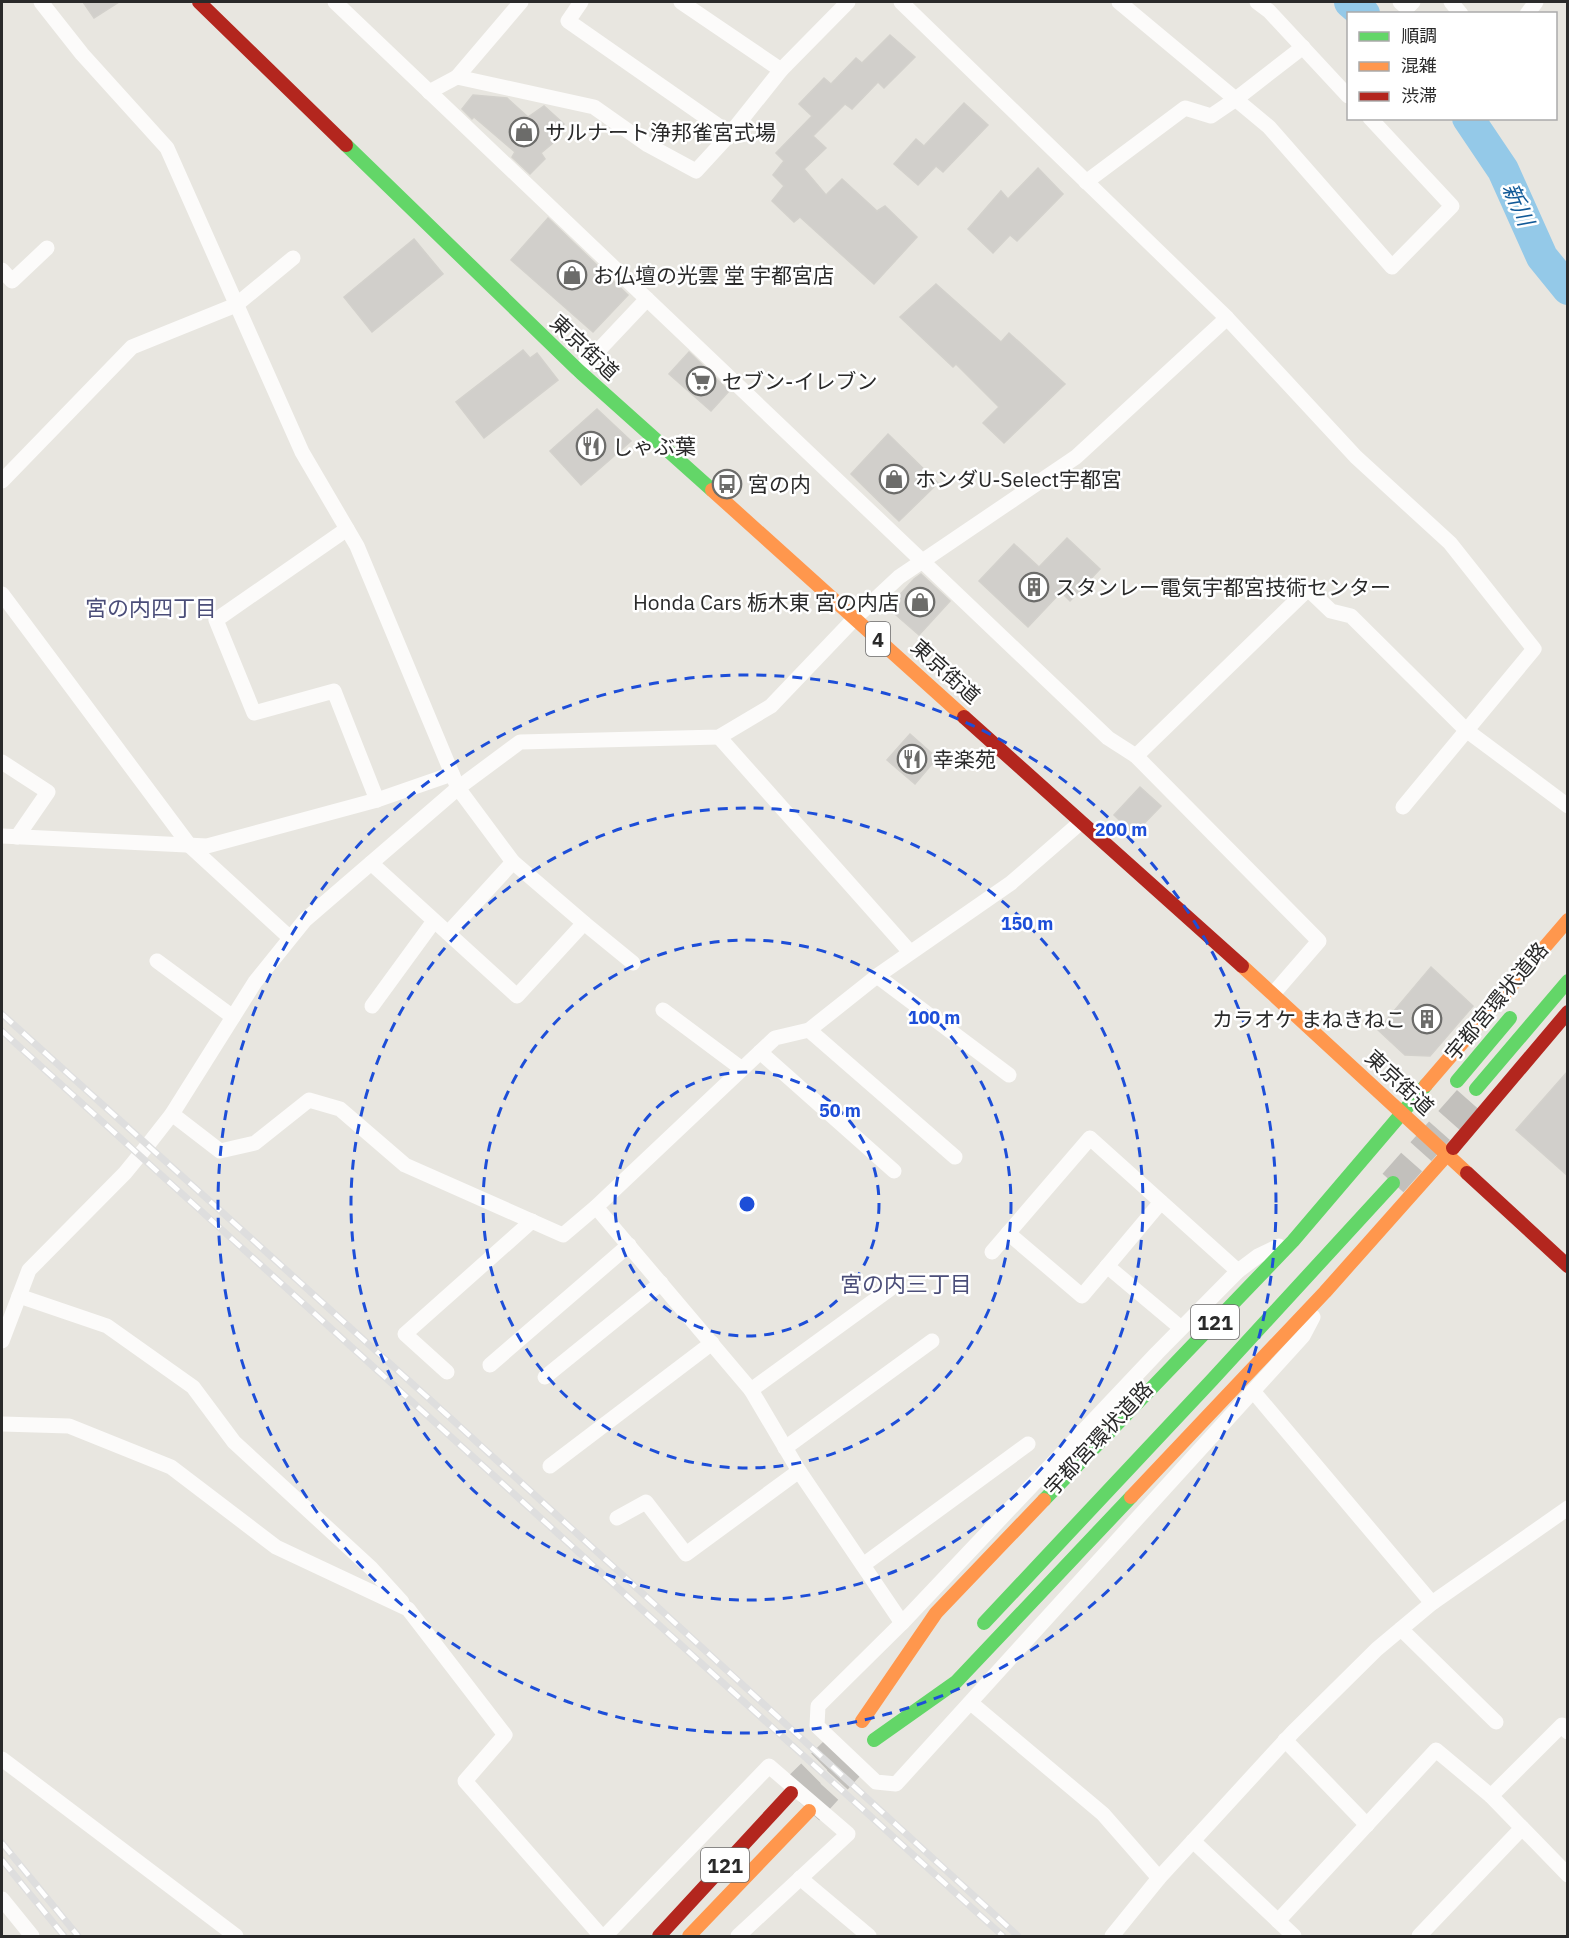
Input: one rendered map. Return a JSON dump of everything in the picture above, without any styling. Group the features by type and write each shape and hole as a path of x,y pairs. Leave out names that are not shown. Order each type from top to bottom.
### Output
{"highway":[{"name":"東京街道","path":"199,2 579,371 1273,994 1568,1266"},
{"name":"121","path":"862,1721 936,1613 1293,1241 1568,920"},
{"name":"宇都宮環状道路","path":"1473,1093 1568,981"},
{"name":"宇都宮環状道路","path":"1457,1081 1522,1003"},
{"name":"121","path":"874,1740 956,1682 1325,1292 1447,1155 1568,1012"},
{"name":"宇都宮環状道路","path":"975,1633 1220,1372 1393,1183"},
{"path":"1285,1270 1309,1244"},
{"name":"121","path":"851,1733 927,1652"},
{"name":"121","path":"863,1752 920,1692"},
{"name":"121","path":"659,1936 791,1793"},
{"name":"121","path":"689,1936 809,1811"}],"street":[{"path":"41,2 82,54 167,148 302,452 357,546 458,788 513,862 633,963"},
{"path":"335,2 1108,738 1136,756 1319,941 1273,994"},
{"path":"429,92 458,77 521,2"},
{"path":"581,2 568,21 730,134"},
{"path":"681,2 781,70"},
{"path":"458,77 594,107 648,145 696,171 730,134 781,70 848,2"},
{"path":"901,2 1227,318 1356,457 1450,543 1534,649 1403,807"},
{"path":"1119,2 1269,127 1392,267 1452,206 1372,120"},
{"path":"1257,2 1269,11 1347,95"},
{"path":"1400,2 1407,8 1413,2"},
{"path":"1086,182 1185,108 1211,116 1303,47"},
{"path":"2,270 12,281 47,248"},
{"path":"2,481 132,347 236,305 293,258"},
{"path":"579,371 647,299"},
{"path":"2,1341 29,1270 125,1173 172,1114 255,982 289,937 305,920 458,788 520,742 719,737 771,706 855,618 899,577 1076,457 1227,318"},
{"path":"347,529 216,620 254,713 334,691 377,800"},
{"path":"1136,756 1308,589 1331,611 1351,616 1466,730 1568,806"},
{"path":"2,594 190,846 289,937"},
{"path":"719,737 910,952"},
{"path":"2,762 48,792 9,837"},
{"path":"9,837 207,846 377,800 452,774"},
{"path":"172,1114 220,1151 255,1143 309,1100 340,1109 405,1165 563,1235 596,1207 775,1038 809,1030 877,976 1011,883 1081,822"},
{"path":"448,933 513,862"},
{"path":"371,863 517,996 584,924"},
{"path":"372,1006 434,921"},
{"path":"156,961 233,1017"},
{"path":"877,976 1009,1075"},
{"path":"663,1010 742,1069"},
{"path":"809,1030 955,1157"},
{"path":"760,1052 894,1171"},
{"path":"992,1252 1090,1138 1238,1271"},
{"path":"1008,1233 1082,1296 1161,1202"},
{"path":"596,1207 751,1390 799,1471 902,1623"},
{"path":"447,1372 405,1334 532,1221"},
{"path":"1293,1241 1257,1256 1238,1271 1181,1328 902,1623 819,1706 817,1726 876,1782 896,1784 1304,1336 1325,1292"},
{"path":"490,1365 629,1245"},
{"path":"1107,1266 1181,1328"},
{"path":"545,1377 661,1283"},
{"path":"751,1390 891,1289"},
{"path":"19,1296 107,1326 193,1387 234,1442 370,1568 408,1609 506,1735 465,1781 603,1936 769,1766 848,1834 738,1936"},
{"path":"785,1448 932,1341"},
{"path":"550,1466 712,1343"},
{"path":"1253,1391 1432,1603"},
{"path":"2,1424 69,1426 171,1467 276,1547 408,1609"},
{"path":"863,1565 1028,1444"},
{"path":"617,1518 646,1502 686,1554 799,1471"},
{"path":"1112,1936 1160,1878 1285,1740 1377,1649 1432,1603 1568,1508"},
{"path":"1401,1629 1496,1722"},
{"path":"971,1703 1102,1814 1160,1878"},
{"path":"1491,1796 1562,1725 1568,1732"},
{"path":"1285,1740 1367,1825"},
{"path":"1278,1921 1437,1750 1491,1796 1568,1875"},
{"path":"2,1759 237,1936"},
{"path":"1419,1936 1522,1828"},
{"path":"1193,1841 1294,1936"},
{"path":"800,1878 869,1936"},
{"path":"2,1899 32,1936"}],"building":[{"path":"83,2 119,2 94,18"},
{"path":"890,35 915,57 884,88 878,82 852,109 845,104 813,136 826,148 804,169 826,195 842,179 877,211 885,206 917,237 874,284 800,217 794,222 772,201 784,186 773,175 784,161 776,153 812,116 799,104 824,78 831,84 856,58 862,63"},
{"name":"サルナート浄邦雀宮式場","path":"473,95 507,98 528,117 544,106 564,124 549,139 553,143 541,153 545,159 530,174 512,157 515,152 462,109"},
{"path":"964,103 988,125 943,172 936,166 918,185 894,164 916,139 924,146"},
{"path":"1038,168 1063,194 1017,241 1010,235 993,253 968,229 1001,191 1008,199"},
{"name":"お仏壇の光雲 堂 宇都宮店","path":"548,218 628,295 593,332 511,260"},
{"path":"414,239 443,274 372,332 344,297"},
{"path":"936,284 1001,342 1009,333 1065,384 1004,443 983,423 999,407 956,364 953,367 900,317"},
{"path":"523,350 530,358 537,353 558,380 484,438 456,402"},
{"name":"セブン-イレブン","path":"689,352 729,391 711,411 669,374"},
{"name":"しゃぶ葉","path":"597,409 631,441 581,485 550,451"},
{"name":"ホンダU-Select宇都宮","path":"888,434 938,483 899,521 851,474"},
{"name":"スタンレー電気宇都宮技術センター","path":"1067,538 1100,569 1070,601 1061,592 1028,627 979,581 1014,544 1039,567"},
{"name":"Honda Cars 栃木東 宮の内店","path":"921,574 950,601 919,635 888,608"},
{"name":"幸楽苑","path":"910,734 937,758 915,784 887,760"},
{"path":"1140,787 1161,806 1134,834 1114,815"},
{"name":"カラオケ まねきねこ","path":"1431,967 1473,1006 1430,1056 1405,1055 1378,1030"},
{"path":"1568,1071 1568,1176 1516,1130"}],"waterway":[{"name":"新川","path":"1350,2 1362,12"},
{"name":"新川","path":"1469,120 1503,170 1542,257 1568,289"}],"tunnel":[{"path":"1393,1183 1473,1093"},
{"path":"791,1793 846,1739"},
{"path":"809,1811 863,1752"}],"railway":[{"path":"2,1014 446,1414 1018,1936"},
{"path":"2,1031 1003,1936"},
{"path":"2,1843 78,1936"},
{"path":"2,1860 64,1936"}],"traffic: fast":[{"path":"346,145 579,371 712,490"},
{"path":"1476,1089 1568,981"},
{"path":"1457,1081 1510,1018"},
{"path":"1044,1500 1293,1241 1426,1085"},
{"path":"984,1623 1393,1183"},
{"path":"874,1740 956,1682 1131,1497"}],"traffic: slow":[{"path":"712,490 964,717"},
{"path":"1426,1085 1568,920"},
{"path":"1242,966 1467,1173"},
{"path":"1131,1497 1325,1292 1453,1148"},
{"path":"862,1721 936,1613 1044,1500"},
{"path":"689,1936 809,1811"}],"traffic: jam":[{"path":"199,2 346,145"},
{"path":"964,717 1242,966"},
{"path":"1453,1148 1568,1012"},
{"path":"1467,1173 1568,1266"},
{"path":"659,1936 791,1793"}],"place":[{"name":"サルナート浄邦雀宮式場","path":"524,132"},
{"name":"お仏壇の光雲 堂 宇都宮店","path":"572,275"},
{"name":"セブン-イレブン","path":"701,381"},
{"name":"しゃぶ葉","path":"591,446"},
{"name":"ホンダU-Select宇都宮","path":"894,479"},
{"name":"宮の内","path":"727,484"},
{"name":"スタンレー電気宇都宮技術センター","path":"1034,587"},
{"name":"Honda Cars 栃木東 宮の内店","path":"920,602"},
{"name":"幸楽苑","path":"912,759"},
{"name":"カラオケ まねきねこ","path":"1427,1019"}],"district":[{"name":"宮の内四丁目","path":"151,607"},
{"name":"宮の内三丁目","path":"906,1283"}]}
